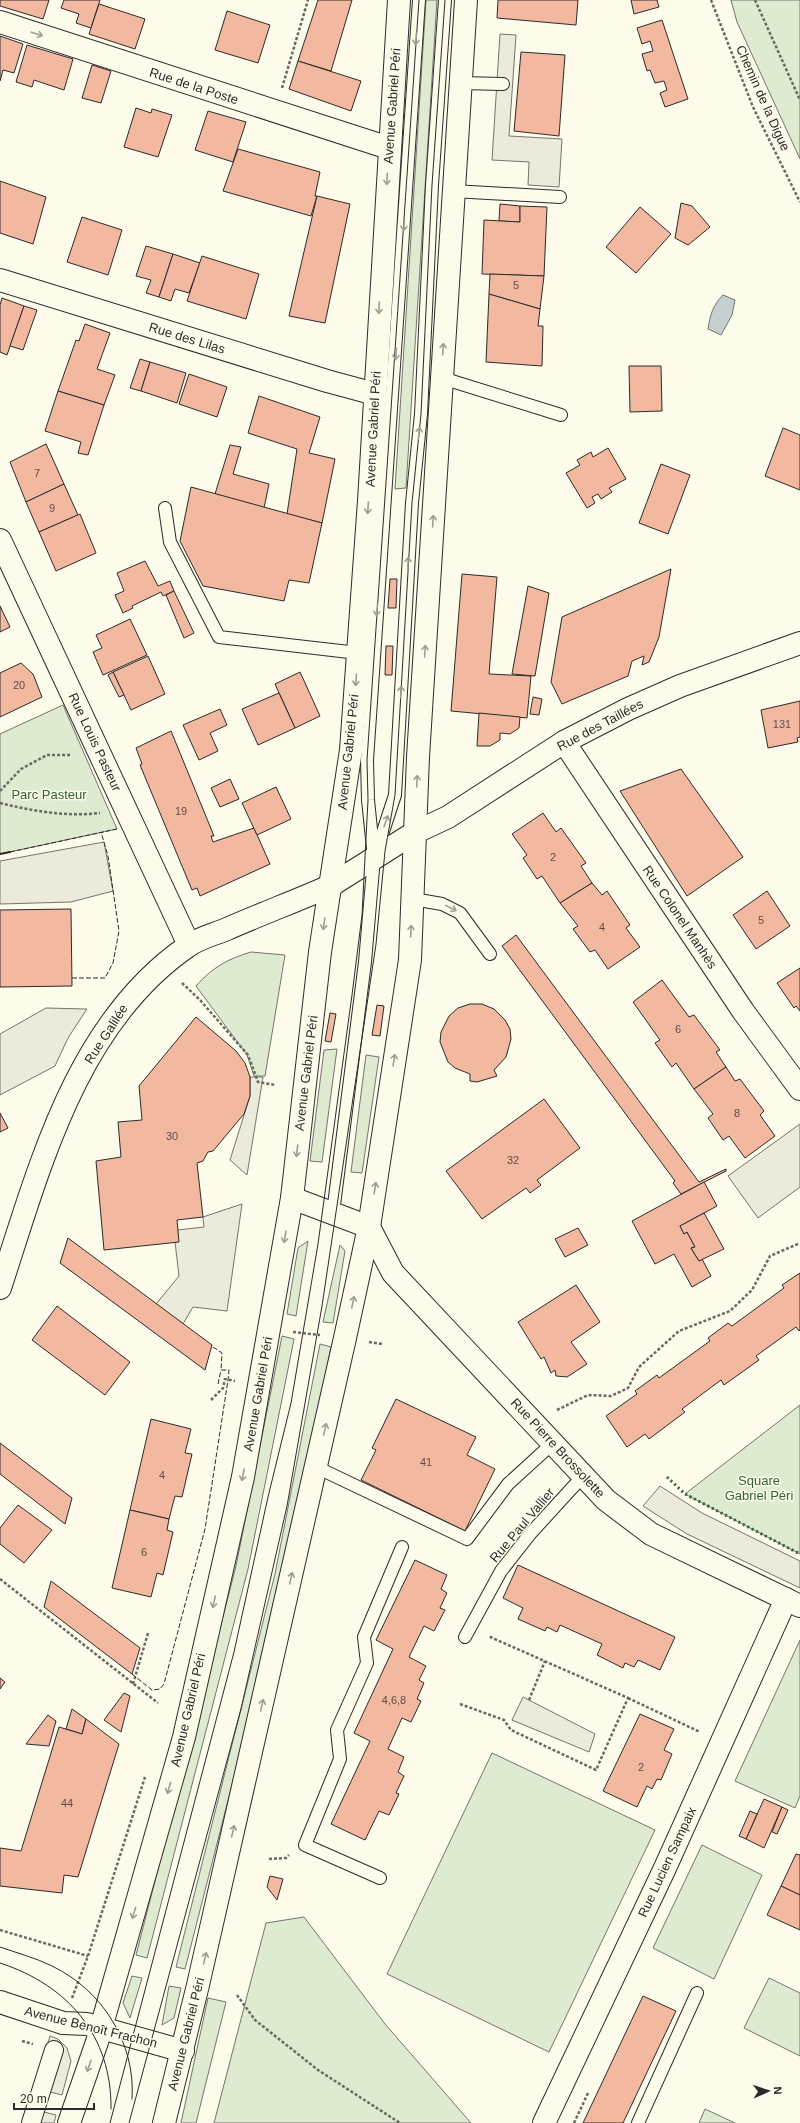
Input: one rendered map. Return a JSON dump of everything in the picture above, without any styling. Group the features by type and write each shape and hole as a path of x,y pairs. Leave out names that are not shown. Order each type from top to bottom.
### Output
{"main road":[{"name":"Avenue Gabriel Péri","path":"70,2123 101,2029 184,1737 243,1477 292,1198 330,886 348,781 375,394 388,148 399,0"},
{"name":"Avenue Gabriel Péri","path":"164,2123 183,2051 346,1338 369,1227 410,960 414,834 466,0"},
{"name":"Rue de la Poste","path":"0,22 388,148"},
{"name":"Rue des Lilas","path":"0,280 327,381 375,394"},
{"name":"Rue Louis Pasteur","path":"0,540 189,945"},
{"name":"Rue des Taillées","path":"374,858 414,834 448,818 564,742 628,708 680,686 800,643"},
{"name":"Rue Colonel Manhès","path":"564,742 743,1010 800,1089"},
{"name":"Rue Galilée","path":"0,1288 35,1178 67,1102 94,1048 134,993 189,945 330,886 374,858"},
{"path":"292,1198 369,1227"},
{"name":"Rue Pierre Brossolette","path":"369,1227 393,1273 606,1500 651,1534 793,1603"},
{"name":"Rue Lucien Sampaix","path":"544,2123 665,1868 721,1742 793,1603"},
{"name":"Avenue Benoît Frachon","path":"0,2002 63,2023 86,2024 183,2051"}],"street":[{"path":"31,2123 54,2050"}],"lane":[{"name":"Avenue Gabriel Péri","path":"333,1213 365,962 374,858 368,800 367,760 419,0"},
{"name":"Avenue Gabriel Péri","path":"374,858 395,795 412,503 421,414 432,184 445,0"},
{"path":"461,83 503,84"},
{"path":"453,191 560,197"},
{"path":"442,378 561,415"},
{"path":"165,508 170,542 219,637 358,653"},
{"path":"413,899 442,904 460,913 490,954"},
{"path":"316,1467 467,1539 508,1484 553,1443"},
{"name":"Rue Paul Vallier","path":"467,1633 501,1571 530,1534 583,1476"},
{"path":"380,1878 305,1845 340,1759 337,1730 367,1663 364,1637 402,1547"},
{"path":"638,2123 697,1993"}],"path":[{"path":"265,108 308,0"},
{"name":"Chemin de la Digue","path":"711,0 753,107 800,202"},
{"path":"755,0 800,100"},
{"path":"0,791 21,769 47,755 72,755 105,763"},
{"path":"0,803 35,811 89,814 106,812 129,815"},
{"path":"164,966 200,1000 248,1055 258,1082 275,1085"},
{"path":"532,1420 588,1395 611,1396 628,1388 639,1367 679,1331 730,1311 752,1290 770,1256 800,1243"},
{"path":"270,1330 346,1338 382,1344"},
{"path":"211,1400 223,1388 225,1379 238,1381"},
{"path":"0,1580 158,1703"},
{"path":"133,1684 148,1633"},
{"path":"467,1633 545,1661 721,1742"},
{"path":"529,1700 545,1661"},
{"path":"460,1704 504,1720 511,1730 596,1770 628,1698"},
{"path":"69,2003 88,1956 145,1776"},
{"path":"0,1930 88,1956"},
{"path":"237,1995 255,2020 300,2056 318,2070 400,2123"}],"green space":[{"path":"426,0 437,0 406,488 395,489"},
{"path":"731,0 800,0 800,159 737,22"},
{"name":"Parc Pasteur","path":"63,705 117,829 0,854 0,734"},
{"path":"251,952 285,955 265,1076 254,1076 247,1055 196,986 220,965"},
{"path":"337,1049 322,1162 310,1161 324,1050"},
{"path":"366,1055 379,1057 362,1173 351,1172"},
{"path":"308,1241 296,1316 287,1314 298,1248"},
{"path":"340,1245 345,1251 333,1323 323,1322"},
{"path":"282,1336 294,1339 248,1569 147,1958 136,1955 236,1566"},
{"path":"320,1344 331,1347 285,1577 185,1969 176,1967 275,1574"},
{"name":"Square Gabriel Péri","path":"800,1405 800,1554 685,1494"},
{"path":"800,1640 800,1796 795,1808 735,1781"},
{"path":"492,1753 655,1830 549,2052 387,1974"},
{"path":"702,1845 762,1875 714,1979 653,1948"},
{"path":"304,1917 385,2024 471,2123 214,2123 266,1923"},
{"path":"132,1976 142,1978 130,2018 123,2003"},
{"path":"769,1978 800,1993 800,2056 744,2028"},
{"path":"169,1986 181,1988 174,2018 162,2025"},
{"path":"208,1998 226,2002 196,2123 181,2123"},
{"path":"705,2109 735,2123 699,2123"}],"shaded area":[{"path":"500,34 516,35 509,136 562,139 559,187 528,185 529,162 492,160"},
{"path":"723,295 735,300 732,315 721,335 708,329 712,310"},
{"path":"104,842 113,891 71,902 0,904 0,861"},
{"path":"46,1008 87,1009 68,1038 55,1066 0,1095 0,1034"},
{"path":"250,1077 263,1077 247,1175 230,1160 250,1096"},
{"path":"800,1124 800,1187 758,1218 728,1176"},
{"path":"242,1204 227,1311 193,1307 183,1324 156,1304 179,1276 175,1242 178,1230 204,1227 203,1217"},
{"path":"660,1486 702,1513 800,1561 800,1588 687,1534 643,1506"},
{"path":"523,1697 595,1734 589,1752 512,1720"},
{"path":"50,2036 58,2039 67,2048 71,2061 62,2095 50,2092 44,2112 56,2115 54,2123 22,2123"}],"building":[{"path":"0,0 49,0 43,19 0,6"},
{"path":"64,0 100,0 91,28 76,23 79,14 61,8"},
{"path":"318,0 352,0 331,71 298,61"},
{"path":"498,0 578,0 576,25 497,18"},
{"path":"631,0 657,0 659,7 634,14"},
{"path":"99,4 145,19 135,49 89,34"},
{"path":"227,11 270,25 258,63 215,50"},
{"path":"662,20 688,99 665,107 660,93 667,90 664,81 655,83 650,70 647,71 642,54 653,51 650,41 642,44 637,28"},
{"path":"0,36 23,44 14,73 3,70 0,81"},
{"path":"27,45 73,59 64,90 34,80 32,87 16,82"},
{"path":"521,52 565,55 559,136 514,131"},
{"path":"298,61 361,81 351,111 289,89"},
{"path":"92,65 111,71 101,103 82,98"},
{"path":"136,108 151,113 152,109 172,115 158,157 124,147"},
{"path":"208,111 246,122 233,162 195,150"},
{"path":"238,149 320,172 315,196 317,196 311,216 223,191"},
{"path":"0,181 46,197 33,244 0,233"},
{"path":"317,196 350,204 325,323 289,316"},
{"path":"681,203 692,206 710,227 688,245 675,238"},
{"path":"500,204 520,206 520,222 499,221"},
{"path":"520,206 547,207 544,276 482,274 484,220 520,222"},
{"path":"640,207 671,234 636,273 606,247"},
{"path":"82,217 122,230 108,275 67,262"},
{"path":"146,246 173,254 159,297 146,293 151,280 136,276"},
{"path":"173,254 200,263 189,293 175,289 171,301 159,297"},
{"path":"202,256 259,274 246,319 187,301"},
{"path":"490,274 544,276 540,309 489,294"},
{"path":"489,294 540,309 538,326 543,326 542,366 486,362"},
{"path":"2,298 24,306 7,355 0,352 0,305"},
{"path":"24,306 37,310 23,350 10,346"},
{"path":"85,324 110,333 97,369 115,375 104,405 58,391 76,340 79,341"},
{"path":"140,359 150,362 141,391 130,388"},
{"path":"150,362 186,373 177,403 141,391"},
{"path":"629,366 661,366 662,411 630,412"},
{"path":"189,374 227,387 217,417 179,404"},
{"path":"58,391 104,405 88,455 78,453 81,442 45,431"},
{"path":"259,396 320,417 309,453 335,459 322,523 287,514 297,449 248,433"},
{"path":"783,428 800,435 800,490 765,476"},
{"path":"46,444 64,484 26,502 10,462"},
{"path":"230,445 241,447 233,474 269,484 264,508 215,494"},
{"path":"608,448 626,479 609,488 612,492 601,499 598,494 592,497 595,503 587,508 566,473 580,465 577,460 591,452 593,457"},
{"path":"661,464 690,475 668,534 639,523"},
{"path":"64,484 78,515 39,532 26,502"},
{"path":"191,487 322,523 309,583 289,580 284,601 203,586 180,541"},
{"path":"80,514 96,553 56,571 39,532"},
{"path":"145,561 158,586 170,581 174,591 163,596 161,592 132,606 133,608 123,613 115,595 124,591 117,573"},
{"path":"671,569 659,637 649,662 642,665 644,656 632,661 628,676 562,704 551,682 562,617"},
{"path":"462,574 497,577 489,674 531,676 527,718 451,711"},
{"path":"390,579 397,579 396,608 388,608"},
{"path":"528,586 549,593 535,676 512,674"},
{"path":"174,591 194,633 184,638 166,595"},
{"path":"0,606 10,627 0,632"},
{"path":"130,619 147,655 103,675 93,652 102,648 96,635"},
{"path":"386,646 393,646 392,675 385,675"},
{"path":"148,656 165,694 131,710 113,672"},
{"path":"21,663 33,674 42,697 0,717 0,673"},
{"path":"113,672 124,695 119,697 108,675"},
{"path":"300,672 320,716 295,728 275,684"},
{"path":"279,693 295,728 258,745 242,709"},
{"path":"533,697 542,699 539,715 530,714"},
{"path":"800,701 800,737 797,738 798,742 768,748 761,710"},
{"path":"220,709 227,725 210,733 218,751 199,760 183,725"},
{"path":"479,713 520,717 519,728 510,734 500,733 500,740 490,746 477,746"},
{"path":"171,731 214,836 211,836 213,842 254,828 270,864 200,896 197,888 192,890 140,765 142,764 136,748"},
{"path":"681,769 743,857 687,896 620,791"},
{"path":"230,779 239,799 220,807 211,788"},
{"path":"276,787 291,819 257,835 242,803"},
{"path":"543,813 556,832 561,828 586,863 581,866 592,883 560,903 542,876 537,879 523,858 527,855 512,834"},
{"path":"592,883 602,895 607,891 630,925 626,928 640,947 608,969 595,950 590,952 573,929 578,926 560,903"},
{"path":"767,891 790,926 756,949 733,915"},
{"path":"71,909 72,986 0,987 0,910"},
{"path":"516,935 699,1182 726,1169 726,1171 681,1194 673,1183 675,1181 502,946"},
{"path":"800,968 800,1011 796,1006 794,1008 777,983"},
{"path":"662,980 689,1017 694,1015 720,1050 716,1052 726,1067 694,1089 676,1063 672,1067 655,1043 660,1040 633,1002"},
{"path":"470,1004 482,1004 494,1009 505,1020 510,1029 511,1039 506,1057 494,1070 497,1076 477,1082 470,1081 470,1074 455,1068 448,1062 440,1042 441,1032 449,1016 458,1008"},
{"path":"377,1005 384,1006 380,1036 372,1035"},
{"path":"330,1013 336,1014 331,1042 325,1041"},
{"path":"196,1017 236,1051 245,1063 250,1077 250,1096 244,1114 213,1151 208,1152 203,1161 197,1163 203,1217 177,1220 179,1242 104,1250 96,1161 121,1157 118,1122 142,1120 139,1086"},
{"path":"726,1067 735,1081 740,1079 764,1111 760,1115 775,1136 745,1158 729,1136 723,1140 708,1118 713,1114 694,1089"},
{"path":"544,1099 580,1148 537,1180 541,1185 530,1193 526,1188 482,1219 446,1171"},
{"path":"0,1113 8,1128 0,1132"},
{"path":"704,1182 717,1206 680,1226 684,1234 687,1232 695,1247 691,1248 699,1261 702,1259 711,1276 692,1287 674,1254 655,1264 632,1221"},
{"path":"704,1213 724,1249 699,1261 691,1248 695,1247 687,1232 684,1234 680,1226"},
{"path":"578,1228 588,1245 565,1257 555,1239"},
{"path":"68,1238 212,1345 205,1370 60,1263"},
{"path":"800,1273 800,1330 799,1331 796,1327 756,1356 759,1360 724,1385 721,1380 682,1409 685,1412 649,1439 645,1434 627,1447 606,1416 637,1394 635,1391 657,1375 659,1378 710,1341 708,1338 728,1323 732,1326 784,1288 782,1285"},
{"path":"576,1285 600,1322 571,1342 587,1364 567,1377 556,1376 555,1370 551,1373 544,1357 541,1359 518,1322"},
{"path":"57,1306 130,1362 105,1395 32,1340"},
{"path":"396,1399 476,1437 467,1455 495,1469 465,1531 361,1480 376,1450 372,1448"},
{"path":"151,1419 191,1429 185,1453 192,1454 182,1497 175,1496 169,1519 130,1510"},
{"path":"0,1443 72,1498 65,1524 0,1474"},
{"path":"18,1505 52,1530 24,1563 0,1544 0,1528"},
{"path":"130,1510 169,1519 167,1530 173,1532 163,1575 157,1573 151,1597 112,1588"},
{"path":"415,1560 447,1575 441,1589 447,1593 440,1608 445,1610 434,1631 424,1626 409,1657 426,1666 419,1680 424,1683 417,1699 421,1701 411,1722 402,1718 388,1749 404,1757 398,1772 404,1776 396,1793 399,1794 389,1815 379,1811 365,1840 331,1824 370,1741 354,1733 393,1649 376,1640"},
{"path":"518,1565 675,1637 660,1670 638,1660 634,1667 625,1663 623,1668 597,1655 602,1644 560,1625 557,1632 547,1627 545,1631 518,1619 523,1608 503,1598"},
{"path":"51,1581 140,1648 132,1674 44,1607"},
{"path":"0,1678 5,1682 0,1689"},
{"path":"124,1693 130,1696 121,1732 104,1720"},
{"path":"72,1709 86,1719 82,1734 66,1729"},
{"path":"640,1714 674,1729 664,1750 672,1754 661,1780 657,1779 652,1789 647,1786 637,1807 603,1791"},
{"path":"48,1715 56,1721 49,1746 26,1744"},
{"path":"86,1719 119,1744 78,1877 64,1875 62,1893 0,1886 0,1848 21,1851 59,1727 82,1734"},
{"path":"764,1799 782,1807 764,1848 746,1839"},
{"path":"782,1807 788,1810 777,1834 772,1832"},
{"path":"750,1811 757,1814 746,1839 739,1836"},
{"path":"796,1854 800,1855 800,1895 781,1886"},
{"path":"270,1876 283,1879 277,1900 267,1887"},
{"path":"781,1886 800,1895 800,1930 767,1915"},
{"path":"643,1996 676,2011 623,2123 583,2123"}],"tram line":[{"path":"110,2123 234,1652 268,1497 291,1403 318,1244 362,915 368,800 367,760 419,0"},
{"path":"129,2123 241,1709 287,1506 322,1306 376,944 385,851 395,795 412,503 421,414 432,185 445,0"},
{"path":"0,1947 33,1958 70,1976 86,1989 100,2004 112,2020 122,2039 132,2078 132,2099"},
{"path":"0,1963 24,1973 46,1985 65,2000 81,2017 94,2037 104,2058 109,2083 111,2109"}],"hedge":[{"path":"667,1477 685,1494 800,1554"}],"fence":[{"path":"10,852 117,829"},
{"path":"72,978 105,978 113,963 119,931 108,856 101,832"},
{"path":"132,1674 152,1690 160,1689 164,1684 205,1529 229,1370 221,1370 222,1353 213,1347"},
{"path":"218,1384 221,1370"}],"wall":[{"path":"0,854 10,852"}]}
